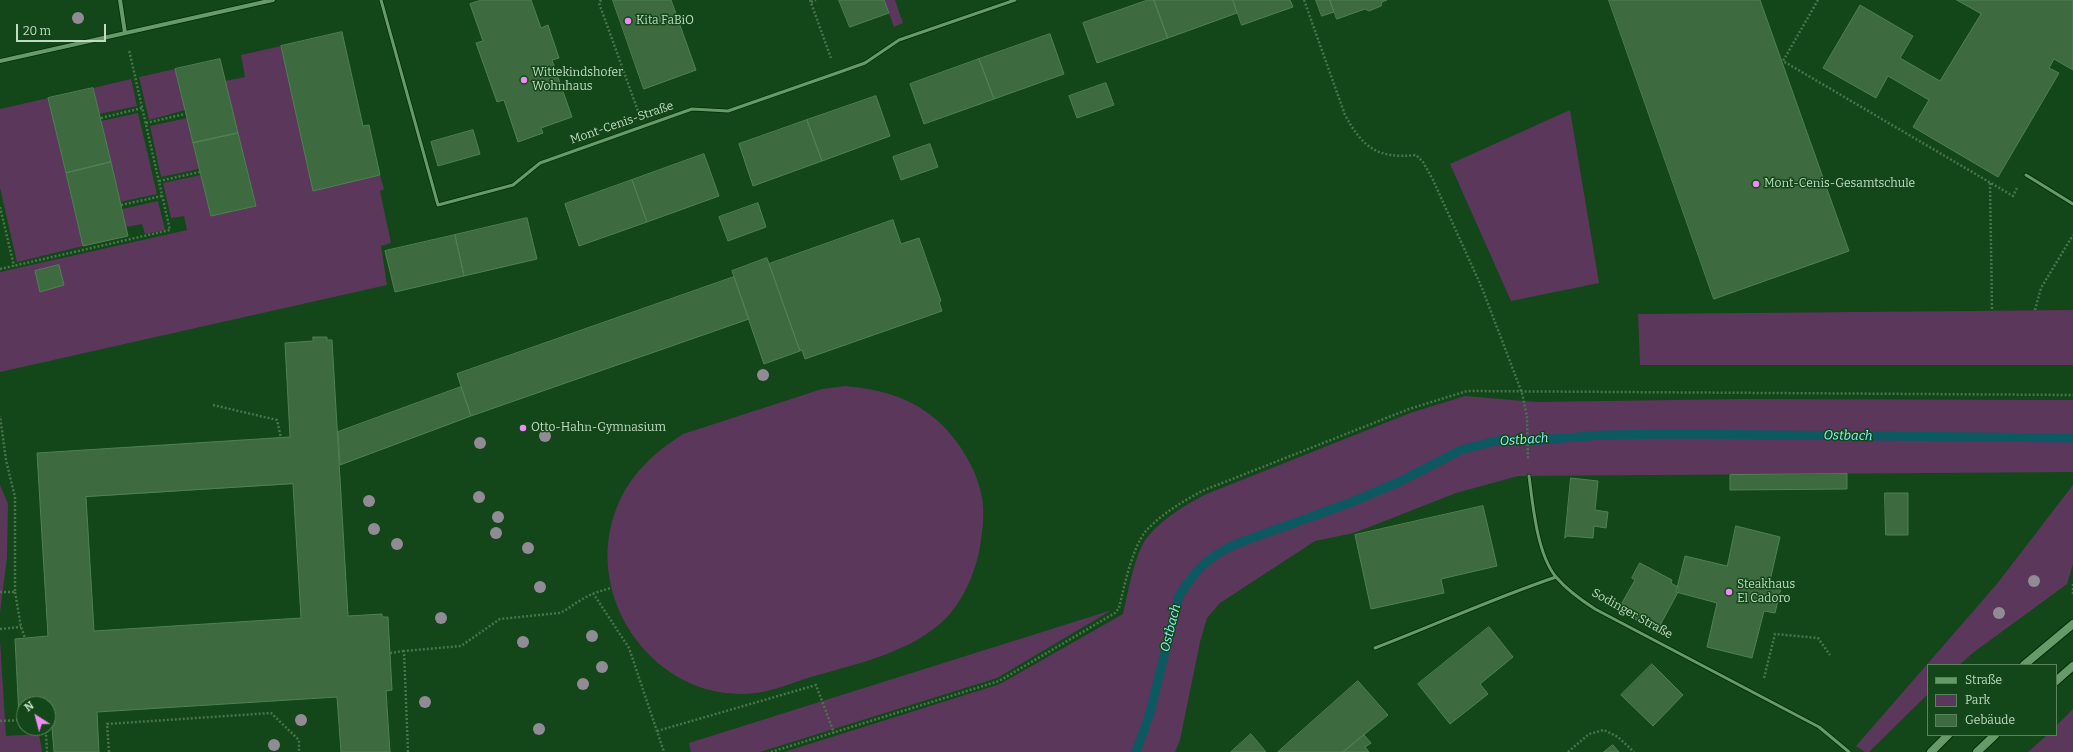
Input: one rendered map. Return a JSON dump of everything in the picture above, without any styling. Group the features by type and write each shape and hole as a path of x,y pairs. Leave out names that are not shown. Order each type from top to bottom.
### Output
{"main road":[{"path":"2025,664 2073,624"},
{"path":"2057,680 2073,666"},
{"path":"1931,752 1947,736"},
{"path":"1977,752 1994,736"}],"street":[{"path":"120,0 125,33"},
{"path":"0,61 273,0"}],"lane":[{"name":"Mont-Cenis-Straße","path":"381,0 438,205 513,185 540,163 692,109 728,111 837,73 865,63 899,40 1015,0"},
{"path":"2026,175 2073,204"},
{"name":"Sodinger Straße","path":"1529,476 1536,525 1545,554 1556,577 1573,594 1595,609 1759,697 1819,727 1848,752"},
{"path":"1374,648 1440,624 1502,596 1556,577"}],"path":[{"path":"601,0 600,3 644,126"},
{"path":"816,0 810,1 837,73"},
{"path":"1304,0 1345,115 1354,131 1367,146 1379,154 1399,157 1416,155 1423,162 1430,174 1482,288 1522,393 1527,417 1528,463"},
{"path":"1818,0 1783,61 2013,196 2020,184"},
{"path":"0,270 170,230 125,33"},
{"path":"100,118 142,108"},
{"path":"146,123 186,114"},
{"path":"159,182 200,172"},
{"path":"1990,182 1992,310"},
{"path":"121,206 162,196"},
{"path":"0,208 14,266"},
{"path":"2035,310 2041,288 2073,235"},
{"path":"771,752 999,681 1115,613 1118,608 1130,566 1145,533 1171,509 1202,491 1409,409 1467,392 2073,395"},
{"path":"213,405 277,420 281,438"},
{"path":"0,416 6,460 15,498 15,592 21,627 25,638"},
{"path":"2073,584 2073,594"},
{"path":"390,653 461,646 500,619 559,613 568,610 593,593 611,588"},
{"path":"0,592 15,592"},
{"path":"593,593 630,648 664,752"},
{"path":"0,629 21,627"},
{"path":"1759,697 1775,634 1818,638 1830,655"},
{"path":"404,651 408,752"},
{"path":"657,731 816,685 834,733"},
{"path":"109,752 107,724 271,713 299,740 299,752"},
{"path":"0,721 16,720"},
{"path":"1568,752 1589,734 1604,730 1618,737 1634,752"},
{"path":"46,736 47,752"}],"green space":[{"path":"884,0 895,0 903,23 894,27"},
{"path":"281,46 313,190 380,175 384,189 380,191 391,243 381,246 387,285 0,372 0,272 187,230 184,216 171,218 163,183 201,175 211,216 256,206 225,81 245,77 241,55"},
{"path":"175,69 185,110 149,120 139,77"},
{"path":"131,79 137,106 99,114 93,88"},
{"path":"48,98 83,246 17,262 0,188 0,109"},
{"path":"1570,110 1599,283 1511,301 1450,164"},
{"path":"138,113 157,194 120,202 101,121"},
{"path":"187,118 199,169 161,177 150,126"},
{"path":"158,201 165,230 145,234 142,224 126,227 122,209"},
{"path":"2073,310 2073,365 1640,365 1638,314"},
{"path":"845,386 881,392 913,404 927,412 940,423 963,451 979,484 982,499 983,526 975,568 961,598 941,623 927,634 895,651 861,663 775,689 756,693 720,692 687,682 658,663 635,638 618,609 609,576 608,541 617,507 622,495 636,474 653,456 683,434 822,389"},
{"path":"1465,396 1536,402 1742,399 2073,400 2073,472 1518,476 1456,493 1354,533 1315,541 1220,603 1207,618 1200,642 1180,740 1175,752 784,752 1000,684 1123,614 1136,561 1144,542 1149,535 1168,517 1182,508 1204,495 1410,413"},
{"path":"0,485 8,504 7,558 0,613"},
{"path":"2073,485 2073,564 2067,584 1974,652 1960,664 1927,664 1996,585"},
{"path":"1112,610 997,678 760,752 691,752 689,743"},
{"path":"0,640 6,736 39,736 42,752 0,752"},
{"path":"1927,664 1927,695 1869,752 1865,752 1856,746"},
{"path":"2073,709 2073,752 2028,752 2046,736 2057,736 2057,725"}],"building":[{"name":"Wittekindshofer Wohnhaus","path":"482,0 531,0 541,28 548,25 559,58 552,60 572,117 541,128 543,133 518,142 504,100 497,102 476,43 483,41 470,4"},
{"path":"613,0 671,0 696,70 644,89"},
{"path":"839,0 884,0 889,13 850,27"},
{"path":"1148,0 1154,0 1168,38 1097,63 1083,23"},
{"path":"1154,0 1233,0 1237,13 1168,38"},
{"path":"1233,0 1290,0 1293,7 1242,25"},
{"path":"1316,0 1330,0 1334,12 1322,16"},
{"path":"1330,0 1387,0 1382,2 1381,6 1369,11 1365,9 1337,19"},
{"path":"1609,0 1760,0 1849,251 1714,299"},
{"path":"1957,0 2073,0 2073,70 2054,59 2049,68 2059,73 1998,177 1913,127 1929,100 1888,76 1876,98 1823,68 1860,5 1913,36 1900,58 1940,81 1981,14"},
{"path":"342,32 363,126 369,125 380,175 313,191 281,46"},
{"path":"1050,34 1064,74 994,99 979,59"},
{"path":"220,59 238,133 193,143 175,69"},
{"path":"979,59 994,99 924,124 910,84"},
{"path":"1106,83 1114,105 1077,118 1069,96"},
{"path":"93,88 111,162 66,173 48,98"},
{"path":"876,96 890,136 822,161 807,120"},
{"path":"807,120 822,161 753,186 739,144"},
{"path":"473,130 480,154 438,166 431,142"},
{"path":"238,133 256,206 211,216 193,143"},
{"path":"930,144 938,167 901,180 893,157"},
{"path":"704,154 719,196 647,222 632,180"},
{"path":"111,162 128,236 83,246 66,173"},
{"path":"632,180 647,222 579,246 565,204"},
{"path":"758,203 766,227 728,241 719,217"},
{"path":"527,218 537,259 464,276 455,235"},
{"path":"893,220 901,244 919,238 941,301 939,302 942,311 805,359 802,350 800,351 769,264"},
{"path":"455,235 464,276 395,292 385,251"},
{"path":"767,258 800,351 764,364 732,271"},
{"path":"59,265 64,285 40,292 35,271"},
{"path":"734,277 749,319 471,416 457,374"},
{"path":"313,337 327,337 327,340 332,340 348,616 382,614 382,617 388,617 392,690 386,691 390,752 341,752 337,697 97,712 99,752 54,752 53,736 56,736 56,696 18,696 15,639 48,636 37,453 290,437 285,343 313,341","holes":["293,484 301,618 94,631 86,497"]},
{"path":"461,387 471,416 340,465 338,432"},
{"path":"1847,474 1847,489 1730,490 1730,475"},
{"path":"1571,478 1598,481 1595,510 1608,512 1606,528 1594,526 1593,538 1567,536 1565,538"},
{"path":"1885,493 1908,493 1908,535 1886,535"},
{"path":"1483,506 1497,566 1441,579 1444,593 1371,609 1355,535"},
{"name":"Steakhaus El Cadoro","path":"1736,526 1780,537 1769,585 1781,588 1775,613 1764,611 1752,658 1707,647 1717,603 1676,592 1685,556 1727,566"},
{"path":"1640,563 1672,580 1671,583 1678,587 1678,592 1657,631 1618,610 1635,580 1632,578"},
{"path":"1489,627 1513,657 1480,684 1488,694 1450,724 1418,684"},
{"path":"1652,664 1683,695 1653,726 1621,695"},
{"path":"1358,681 1388,715 1343,752 1278,752"},
{"path":"1251,734 1266,752 1231,752"},
{"path":"1364,735 1371,743 1365,747 1369,752 1343,752"},
{"path":"1613,745 1619,752 1604,752"}],"waterway":[{"name":"Ostbach","path":"1136,752 1149,716 1179,596 1203,565 1210,559 1236,544 1352,502 1401,481 1461,450 1495,441 1540,440 1602,435 1678,434 2073,438"}],"place":[{"name":"Kita FaBiO","path":"628,21"},
{"name":"Wittekindshofer Wohnhaus","path":"524,80"},
{"name":"Mont-Cenis-Gesamtschule","path":"1756,184"},
{"name":"Otto-Hahn-Gymnasium","path":"523,428"},
{"name":"Steakhaus El Cadoro","path":"1729,592"}]}
